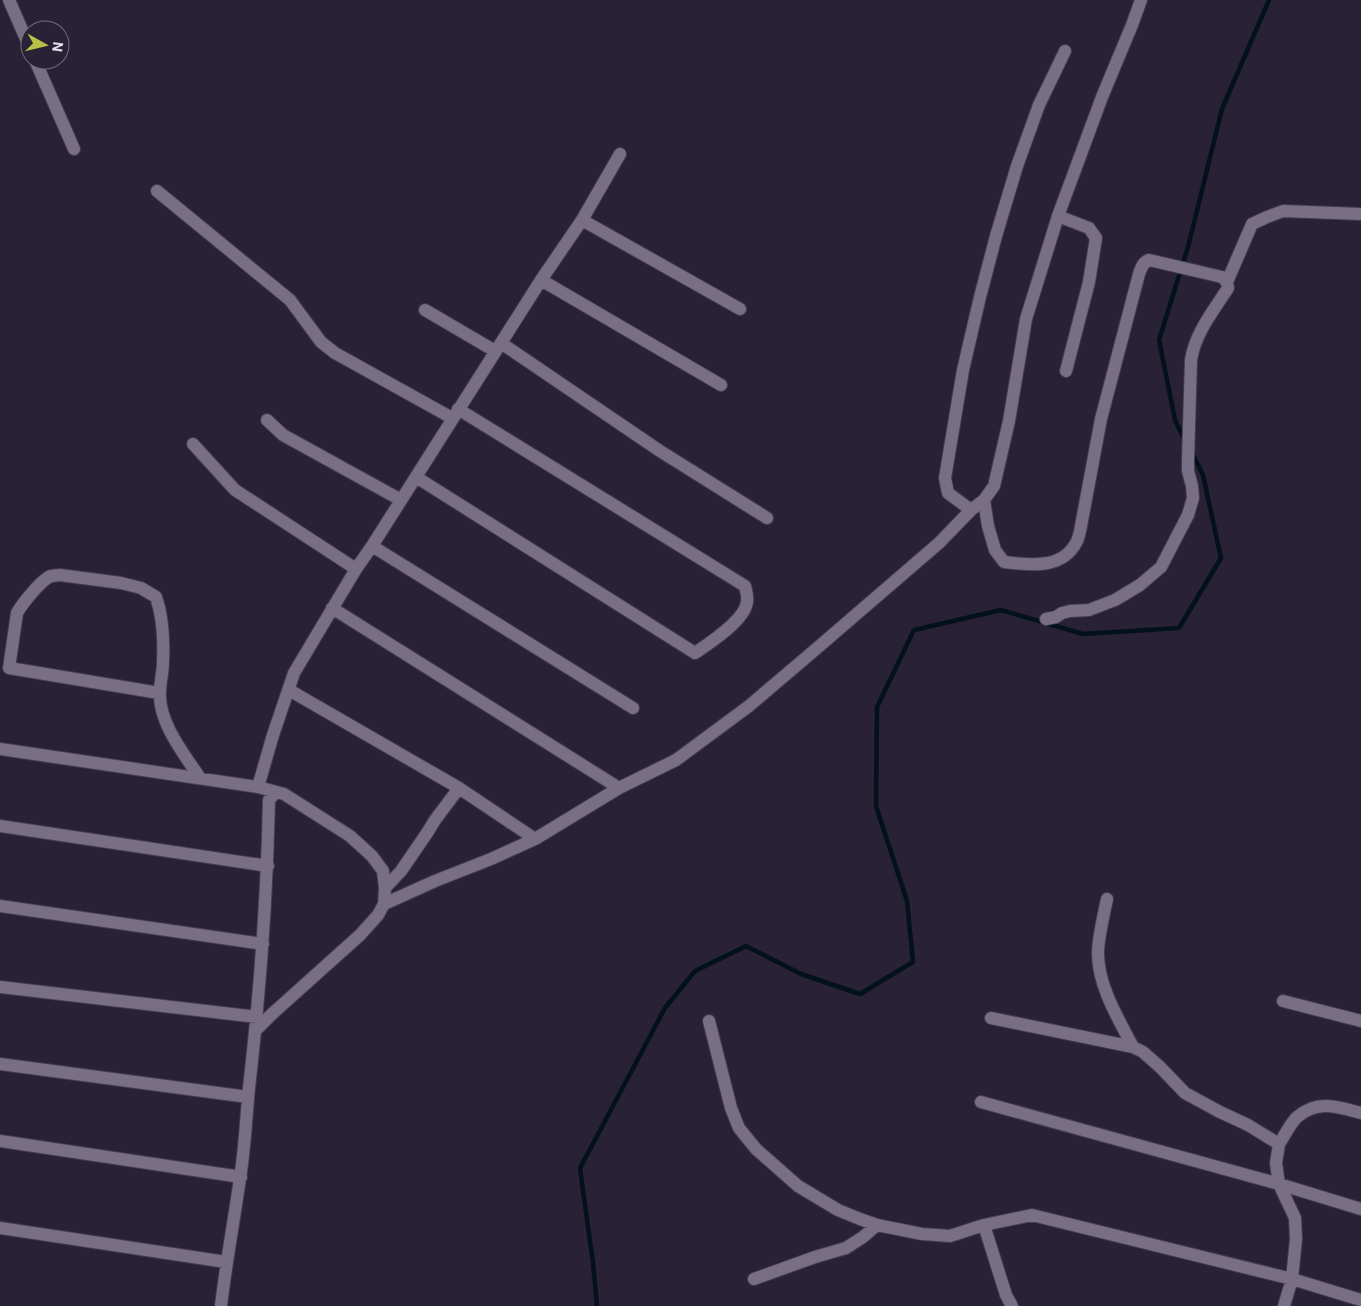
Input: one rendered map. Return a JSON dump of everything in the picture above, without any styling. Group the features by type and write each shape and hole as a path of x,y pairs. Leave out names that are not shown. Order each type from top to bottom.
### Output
{"street":[{"path":"9,0 20,25"},
{"path":"384,904 535,840 618,788 676,760 749,706 939,543 971,510 984,500 994,486 1009,421 1026,319 1058,216 1102,96 1141,0"},
{"path":"971,510 948,493 945,478 963,370 982,288 1017,166 1039,105 1066,52"},
{"path":"39,70 74,149"},
{"path":"258,787 294,673 356,569 541,280 582,220 620,154"},
{"path":"157,191 290,300 321,342 335,353 455,414 745,586 747,604 740,615 720,636 695,653 416,477"},
{"path":"1224,279 1252,224 1283,211 1361,214"},
{"path":"1058,216 1089,228 1096,238 1089,282 1066,371"},
{"path":"582,220 740,309"},
{"path":"984,500 988,526 995,550 1004,562 1037,565 1055,562 1068,552 1077,541 1081,526 1101,418 1143,264 1149,260 1224,279"},
{"path":"1046,619 1056,617 1070,610 1089,610 1114,600 1140,586 1161,567 1184,524 1193,498 1188,471 1192,350 1197,337 1228,288 1224,279"},
{"path":"541,280 721,385"},
{"path":"425,310 498,347 767,518"},
{"path":"267,420 283,435 401,500"},
{"path":"193,444 235,490 356,569"},
{"path":"372,546 633,708"},
{"path":"159,693 4,668 17,612 45,579 60,575 121,582 141,588 156,597 162,613 164,661 159,693 164,717 174,740 200,778"},
{"path":"332,608 618,788"},
{"path":"288,690 459,788 535,840"},
{"path":"0,748 258,787 284,794 350,836 372,856 383,871 385,888 384,904 378,915 360,935 256,1030"},
{"path":"385,888 401,871 459,788"},
{"path":"221,1306 240,1177 256,1030 268,866 269,800 276,792"},
{"path":"0,826 268,866"},
{"path":"1107,899 1098,951 1100,968 1109,998 1133,1046"},
{"path":"0,906 263,944"},
{"path":"0,987 257,1017"},
{"path":"1283,1001 1361,1021"},
{"path":"991,1018 1133,1046 1160,1067 1185,1093 1248,1125 1279,1144"},
{"path":"709,1021 731,1108 739,1128 756,1149 798,1186 838,1210 877,1225 922,1234 950,1236 984,1225 1032,1216 1292,1279 1361,1300"},
{"path":"0,1064 248,1097"},
{"path":"982,1102 1361,1208"},
{"path":"1284,1306 1292,1279 1296,1218 1279,1184 1276,1163 1279,1144 1296,1118 1310,1109 1332,1105 1361,1113"},
{"path":"0,1141 240,1177"},
{"path":"754,1279 846,1248 877,1225"},
{"path":"984,1225 1006,1295 1012,1306"},
{"path":"0,1228 226,1262"}],"waterway":[{"path":"1184,439 1175,420 1159,340 1188,247 1222,109 1269,0"},
{"path":"597,1306 580,1168 665,1008 695,971 746,946 801,974 860,994 913,962 907,901 876,806 877,707 914,630 1001,610 1083,634 1179,628 1221,558 1203,475 1193,455"}]}
